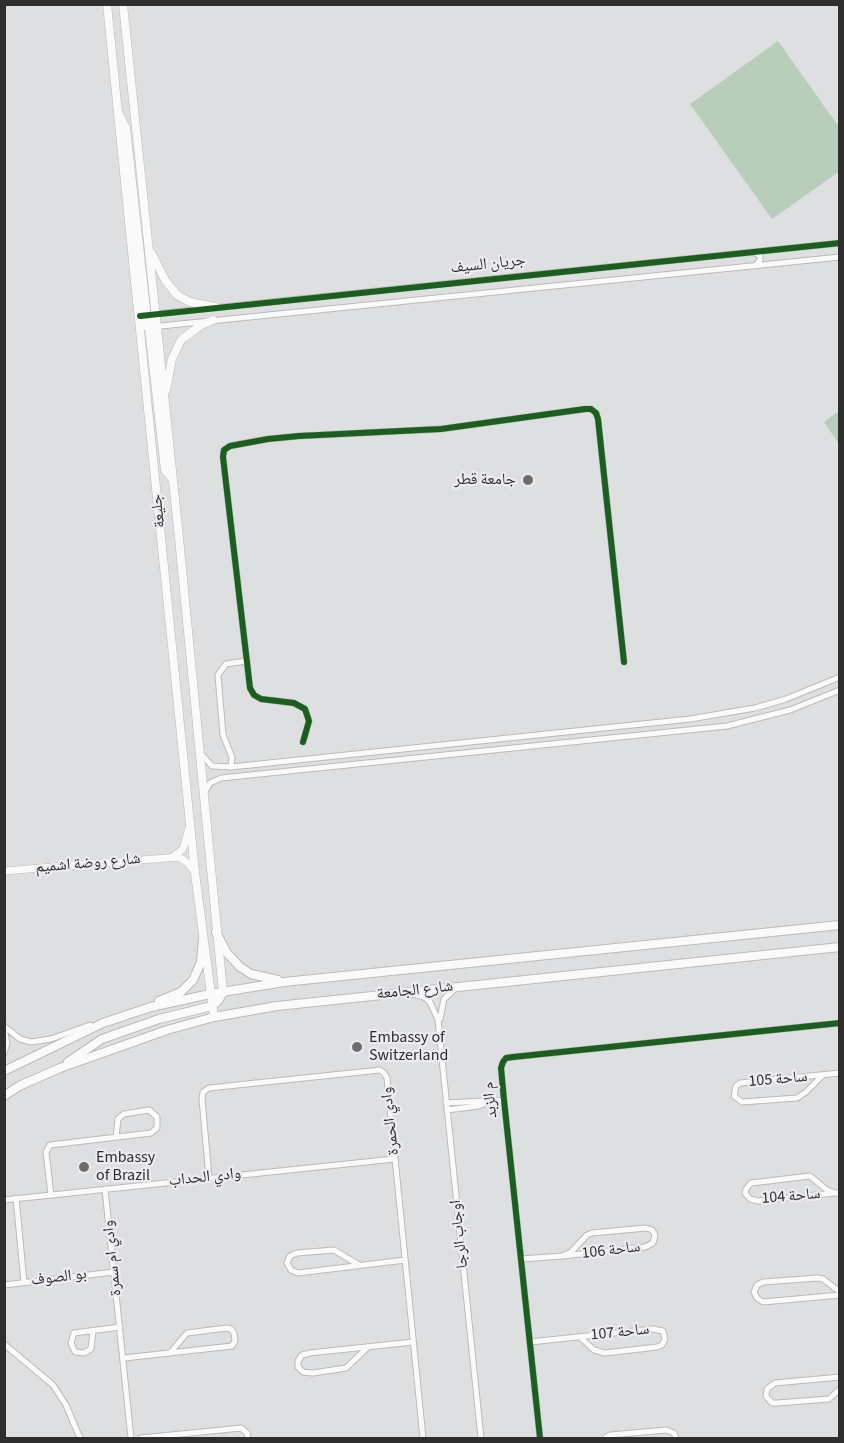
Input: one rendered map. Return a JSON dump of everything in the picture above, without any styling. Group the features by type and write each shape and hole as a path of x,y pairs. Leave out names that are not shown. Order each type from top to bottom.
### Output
{"main road":[{"name":"جليعة","path":"107,4 118,113 147,315 165,400 222,992"},
{"name":"جليعة","path":"123,4 148,244 147,315"},
{"path":"148,244 160,273 177,295 190,302 215,307"},
{"path":"147,315 165,470 173,480"},
{"path":"165,400 172,359 181,340 201,325 213,320"},
{"name":"جليعة","path":"149,327 190,823 214,1017"},
{"name":"شارع الجامعة","path":"4,1071 103,1023 151,1008 210,994 284,982 840,925"},
{"path":"216,932 231,958 246,971 260,977 284,982"},
{"path":"151,1008 156,1002 181,992 190,984 201,962 204,939"},
{"name":"شارع الجامعة","path":"4,1096 19,1086 60,1068 166,1030 214,1017 277,1006 840,947"},
{"path":"60,1068 102,1039 159,1019 212,1006 218,1001 222,992"}],"street":[{"name":"جريان السيف","path":"147,315 840,243"},
{"path":"753,252 760,256 755,267"},
{"name":"جريان السيف","path":"149,327 840,257"},
{"path":"651,262 656,270 653,275"},
{"path":"303,742 309,721 304,709 298,704 261,699 249,688 223,457 226,448 268,439 441,429 588,409 596,413 624,662"},
{"path":"231,767 232,756 223,735 218,675 226,664 246,661"},
{"path":"199,750 204,760 212,766 231,767 725,714 786,699 840,677"},
{"path":"203,797 213,781 727,726 790,710 840,690"},
{"path":"242,766 243,777"},
{"path":"172,857 183,849 190,823"},
{"path":"172,857 184,859 195,873"},
{"name":"شارع روضة اشميم","path":"4,871 172,857"},
{"name":"اوجاب الرجا","path":"440,1030 444,999 455,989 474,985"},
{"name":"اوجاب الرجا","path":"397,993 418,996 430,1002 437,1015 440,1030 481,1438"},
{"path":"4,1027 20,1039 31,1042 51,1039 103,1023"},
{"name":"م الزبد","path":"540,1438 502,1065 508,1057 840,1023"},
{"path":"4,1027 7,1044 4,1053"},
{"name":"وادي الحمرة","path":"209,1178 202,1099 203,1092 209,1088 380,1070 384,1073 387,1078 423,1438"},
{"name":"ساحة 105","path":"822,1076 797,1098 742,1102 734,1096 736,1086 740,1083 840,1073"},
{"path":"447,1106 475,1100 488,1102 504,1100"},
{"path":"51,1195 46,1152 48,1146 151,1133 157,1128 157,1117 149,1110 124,1114 118,1119 117,1137"},
{"name":"وادي الحداب","path":"4,1200 394,1159"},
{"name":"ساحة 104","path":"810,1176 827,1190 837,1193 759,1201 750,1199 745,1193 751,1183 810,1176"},
{"name":"وادي ام سمرة","path":"105,1189 131,1438"},
{"path":"16,1198 24,1282"},
{"name":"ساحة 106","path":"521,1259 562,1256 648,1246 655,1240 655,1234 646,1228 592,1233 571,1252 562,1256"},
{"path":"359,1265 334,1250 297,1253 290,1256 287,1263 291,1270 298,1273 405,1260"},
{"name":"بو الصوف","path":"4,1285 114,1272"},
{"path":"818,1278 823,1279 840,1293 763,1302 754,1292 757,1285 763,1282 818,1278"},
{"path":"93,1331 91,1349 84,1353 75,1352 71,1343 74,1334 93,1331 120,1327"},
{"path":"124,1358 170,1353 232,1346 235,1341 234,1333 231,1329 226,1328 187,1333 170,1353"},
{"name":"ساحة 107","path":"530,1341 657,1329 663,1330 665,1339 662,1345 657,1347 604,1353 594,1350 580,1337"},
{"path":"368,1347 346,1368 313,1373 303,1372 298,1367 298,1360 302,1355 368,1347 413,1342"},
{"path":"4,1344 53,1385 66,1405 80,1438"},
{"path":"840,1377 775,1383 767,1389 766,1396 772,1403 831,1398 840,1389"},
{"path":"141,1438 181,1437 241,1428 247,1433 248,1438"},
{"path":"605,1438 610,1435 666,1430 674,1433 676,1438"}],"green space":[{"path":"778,41 839,127 840,171 772,219 690,104"},
{"path":"839,411 839,444 824,422"}],"cycle path":[{"path":"140,316 840,243"},
{"path":"303,742 309,721 305,709 294,703 261,699 254,695 250,688 223,457 224,450 230,446 299,436 441,429 591,409 596,413 598,419 624,662"},
{"path":"540,1438 504,1100 501,1068 503,1062 506,1058 513,1057 840,1023"}],"place":[{"name":"جامعة قطر","path":"528,480"},
{"name":"Embassy of Switzerland","path":"357,1047"},
{"name":"Embassy of Brazil","path":"84,1167"}]}
